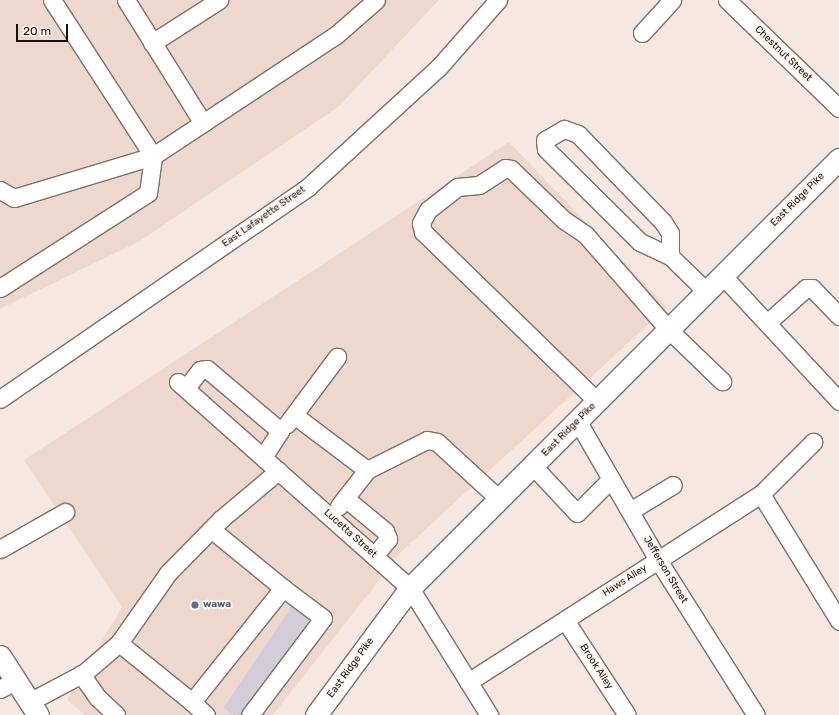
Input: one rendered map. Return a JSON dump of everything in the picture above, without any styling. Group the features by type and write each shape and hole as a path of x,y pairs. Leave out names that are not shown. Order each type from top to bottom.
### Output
{"main road":[{"name":"East Ridge Pike","path":"316,715 410,588 598,402 839,159"},
{"path":"0,656 8,684 33,708"}],"street":[{"path":"0,288 148,193 153,156 52,0"},
{"path":"126,0 203,123"},
{"path":"152,43 219,0"},
{"path":"0,190 14,198 153,156 336,35 376,0"},
{"name":"East Lafayette Street","path":"0,399 308,187 426,79 498,0"},
{"path":"642,33 672,0"},
{"name":"Chestnut Street","path":"727,0 839,108"},
{"path":"670,256 670,233 663,222 578,134 564,129 545,140 546,148 640,242 670,256 707,292"},
{"path":"598,402 423,232 421,223 428,210 457,186 479,185 505,168 511,170 605,253 617,273 669,330 722,381"},
{"path":"723,276 839,401"},
{"path":"767,323 806,288 812,288 839,316"},
{"path":"263,457 280,431 294,415 337,357"},
{"name":"Lucetta Street","path":"280,431 208,369 200,370 182,385 410,588 489,715"},
{"path":"294,415 367,470"},
{"name":"Jefferson Street","path":"578,422 658,560 756,715"},
{"path":"330,517 367,470 427,440 437,442 499,499"},
{"name":"Haws Alley","path":"468,682 761,494 813,442"},
{"path":"533,466 577,513 611,479"},
{"path":"33,708 81,674 119,643 168,573 211,529 278,470"},
{"path":"630,511 673,485"},
{"path":"761,494 839,621"},
{"path":"345,498 385,531 388,539 374,556"},
{"path":"0,549 65,512"},
{"path":"211,529 283,588 323,618 250,715"},
{"path":"192,702 283,588"},
{"name":"Brook Alley","path":"565,620 627,715"},
{"path":"119,643 206,715"},
{"path":"81,674 97,697 116,715"}],"shaded area":[{"path":"0,0 439,0 338,107 140,241 0,309"},
{"path":"509,142 667,307 402,551 273,715 85,715 67,700 122,607 24,460"}],"building":[{"path":"292,606 310,618 245,715 234,715 223,708"}],"place":[{"name":"wawa","path":"195,605"}]}
